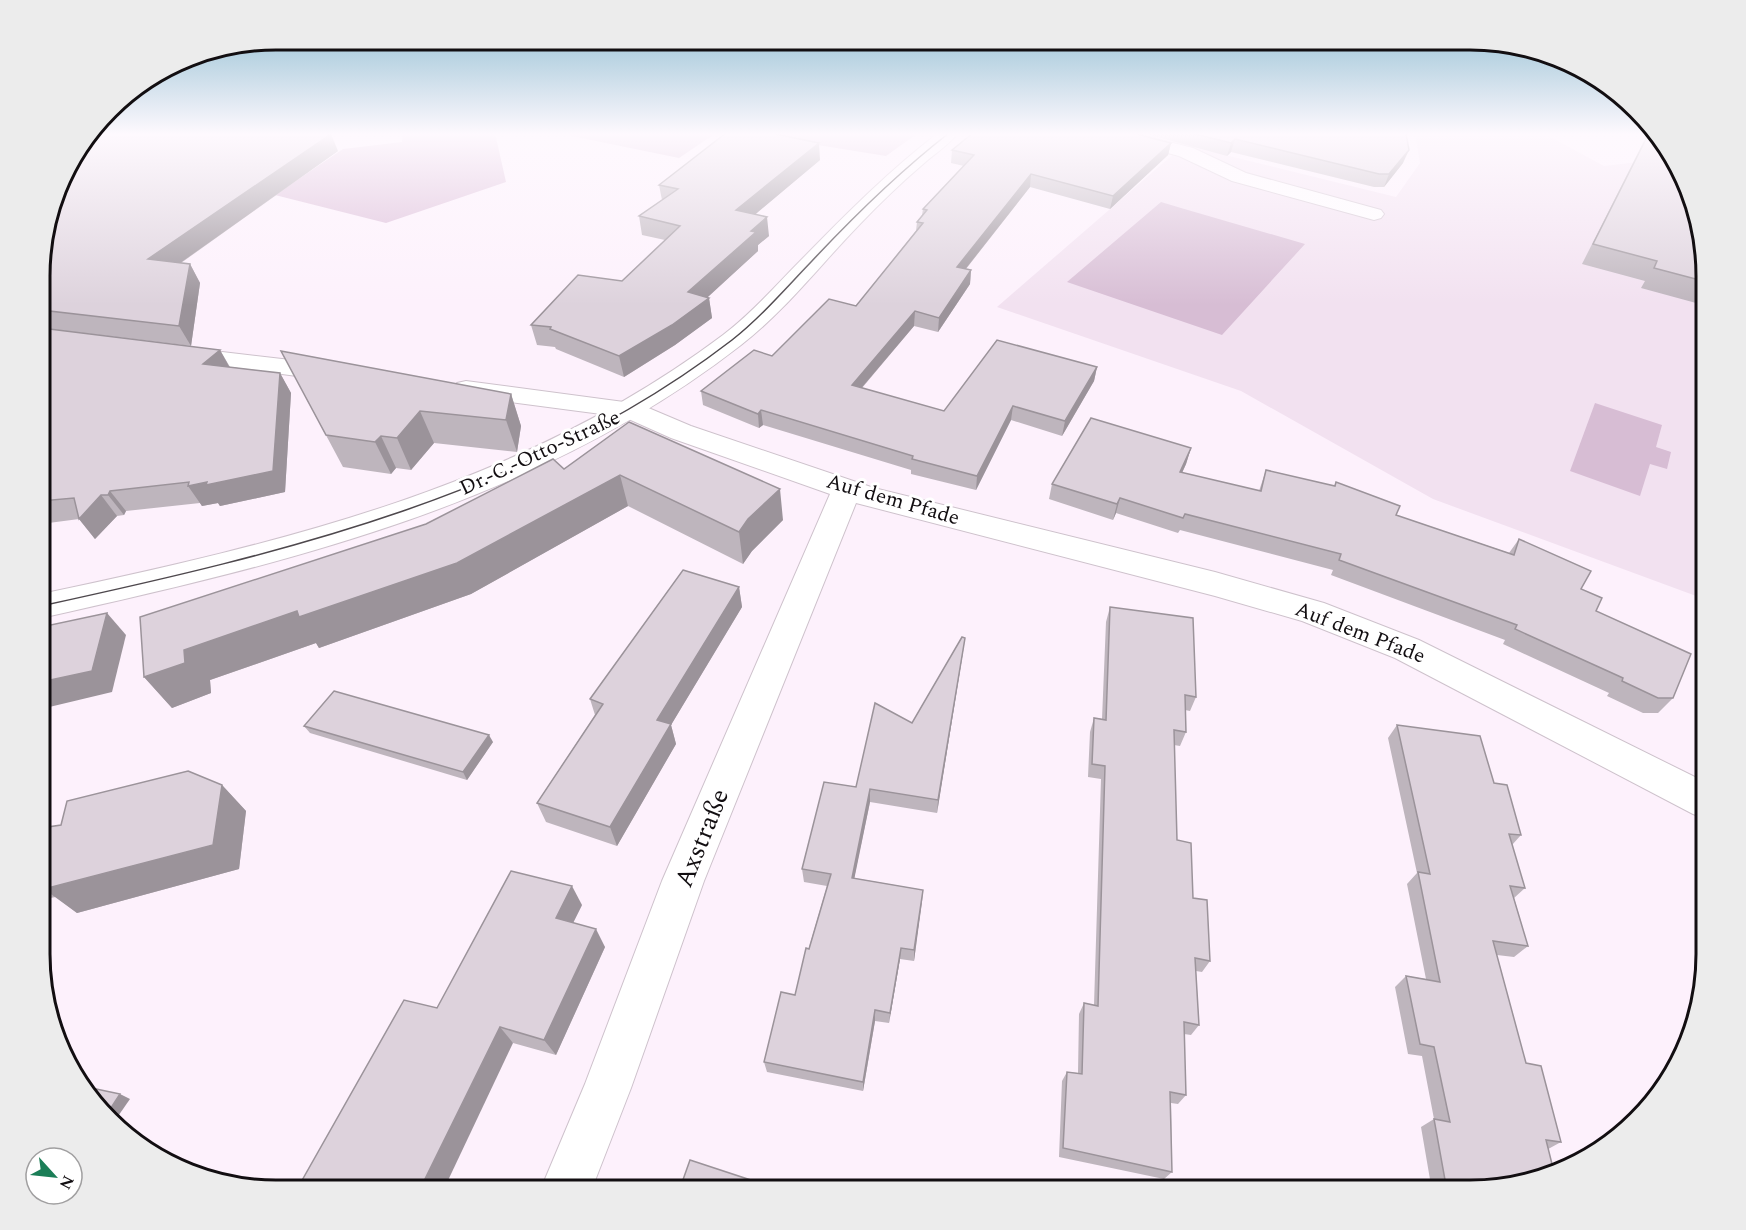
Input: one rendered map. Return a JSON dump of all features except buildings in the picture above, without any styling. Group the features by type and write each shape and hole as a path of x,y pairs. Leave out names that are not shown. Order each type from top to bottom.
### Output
{"street":[{"name":"Dr.-C.-Otto-Straße","path":"50,604 266,555 393,516 451,495 524,464 630,410 668,387 731,341 777,298 881,190"},
{"path":"1288,190 1374,214"},
{"path":"157,351 355,376"},
{"name":"Auf dem Pfade","path":"448,387 630,410 681,432 847,489 1215,584 1339,622 1416,653 1696,796"},
{"name":"Axstraße","path":"569,1180 607,1088 683,881 847,489"}],"shaded area":[{"path":"282,190 481,190 386,223 275,195"},
{"path":"1132,190 1369,190 1396,197 1401,190 1680,190 1689,217 1696,261 1696,596 1433,499 1241,391 997,307"},
{"path":"1161,202 1305,244 1222,335 1067,282"},
{"path":"1595,403 1662,425 1656,447 1671,452 1667,469 1650,464 1640,496 1570,471"}],"tram line":[{"path":"50,604 223,564 313,539 402,511 489,478 573,440 655,394 732,340 763,312 882,190"}]}
